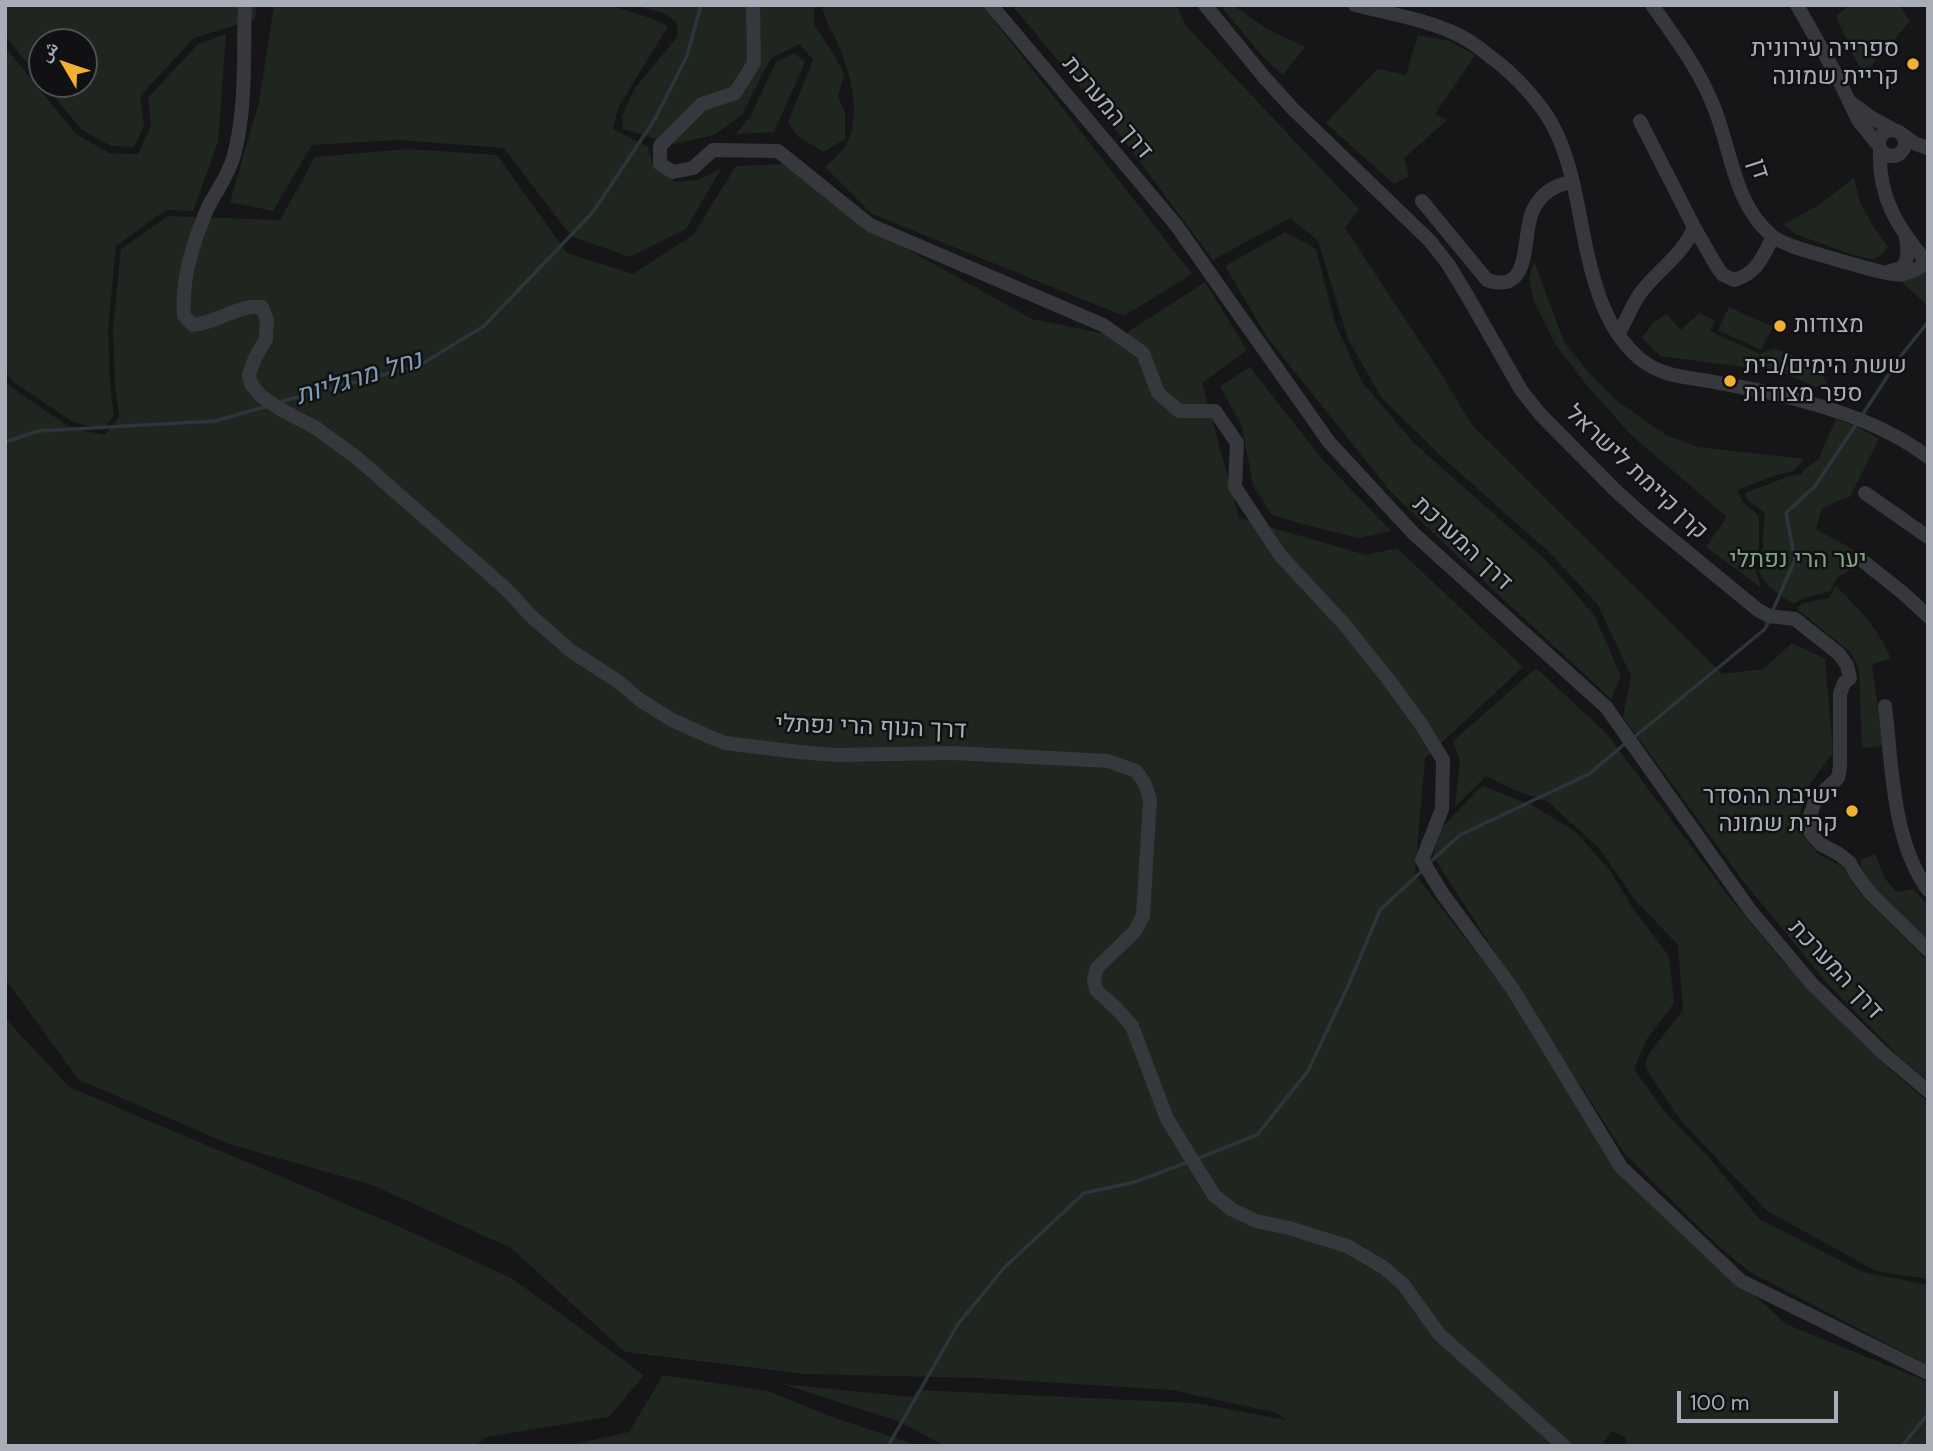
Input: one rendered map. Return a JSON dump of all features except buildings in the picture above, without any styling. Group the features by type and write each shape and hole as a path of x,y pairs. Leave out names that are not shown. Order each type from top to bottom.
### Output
{"street":[{"name":"דרך הנוף הרי נפתלי","path":"245,5 240,127 234,158 206,212 189,261 182,296 184,316 193,325 206,324 251,306 262,307 267,320 266,339 249,375 251,384 261,396 316,428 382,479 571,651 619,682 640,700 684,726 726,743 799,752 834,755 953,753 1108,761 1136,771 1144,782 1150,799 1143,916 1135,931 1097,968 1094,979 1097,990 1132,1026 1167,1119 1193,1165 1214,1195 1231,1209 1256,1221 1347,1246 1383,1266 1403,1284 1439,1334 1564,1446"},
{"path":"753,5 754,63 734,93 702,104 675,129 660,146 660,164 673,172 693,168 713,150 778,151 870,225 1103,325 1143,353 1158,393 1179,411 1215,411 1237,443 1234,487 1280,555 1344,624 1391,683 1421,724 1443,761 1442,809 1422,860 1442,893 1512,988 1621,1167 1741,1281 1928,1373"},
{"name":"דרך המערכת","path":"991,5 1176,225 1329,442 1412,533 1606,707 1750,910 1812,984 1883,1053 1928,1091"},
{"name":"קרן קיימת לישראל","path":"1205,5 1292,108 1430,241 1468,297 1521,390 1540,414 1646,518 1758,610 1769,616 1795,619 1839,654 1847,665 1850,678 1844,683 1840,694 1840,766 1838,778 1816,798 1810,816 1810,832 1820,844 1850,863 1870,893 1928,950"},
{"path":"1355,5 1453,32 1515,76 1552,122 1572,182 1600,300 1618,335 1641,360 1666,374 1767,392 1844,414 1892,436 1928,457"},
{"name":"דן","path":"1652,5 1700,75 1712,102 1741,194 1759,222 1773,237"},
{"path":"1797,5 1858,120 1879,148 1886,155 1928,150"},
{"path":"1849,101 1872,118 1928,150"},
{"path":"1640,121 1717,267 1723,275 1734,280 1755,269 1773,237 1856,265 1901,275 1928,264 1906,238 1887,200 1880,167 1879,137 1881,134 1897,132"},
{"path":"1885,186 1897,155 1905,147 1897,132"},
{"path":"1422,201 1488,280 1496,283 1513,279 1520,271 1531,212 1537,203 1558,184 1572,182"},
{"path":"1618,335 1639,295 1690,239 1694,227"},
{"path":"1887,272 1902,268 1907,260 1906,238"},
{"path":"1865,493 1928,537"},
{"path":"1864,562 1928,616"},
{"path":"1885,706 1898,810 1912,863 1928,890"}],"green space":[{"path":"5,5 257,5 255,19 194,38 140,96 144,126 134,147 111,146 81,129 56,98 98,98 98,28 28,28 28,64 5,36"},
{"path":"274,5 610,5 650,18 668,26 618,108 613,129 648,147 652,163 676,182 698,180 721,169 686,229 630,257 571,236 504,148 398,140 312,145 273,211 230,202 259,102"},
{"path":"634,5 814,5 814,24 844,74 838,96 845,113 845,139 824,152 797,136 788,122 813,60 800,44 771,58 742,115 714,135 674,144 623,129 622,116 635,88 678,36 676,21 663,13"},
{"path":"822,5 982,5 1192,274 1124,316 872,214 825,167 844,148 850,136 854,111 848,70"},
{"path":"1012,5 1176,5 1186,26 1359,209 1345,228 1472,425 1722,674 1763,669 1792,643 1825,659 1833,753 1805,791 1797,829 1818,854 1843,867 1860,893 1923,957 1928,958 1928,1081 1898,1056 1826,982 1743,881 1623,717 1631,676 1598,605 1551,554 1444,459 1381,397 1348,339 1318,241 1290,218 1213,260 1122,138"},
{"path":"1220,5 1233,5 1267,29 1305,47 1283,75 1264,58"},
{"path":"1849,5 1899,5 1910,21 1864,74 1836,16"},
{"path":"226,34 218,142 193,211 166,210 116,246 108,329 114,415 103,429 73,422 15,383 5,372 5,47 28,75 28,98 47,98 76,134 109,153 138,154 151,127 148,98 198,44"},
{"path":"1418,35 1450,41 1475,55 1435,114 1447,120 1404,158 1409,176 1394,184 1326,123 1377,69 1406,75"},
{"path":"794,53 805,62 774,132 736,134 750,117 776,62"},
{"path":"408,149 497,155 567,253 633,274 693,235 736,166 786,164 864,225 1032,319 1120,337 1205,282 1247,350 1202,383 1239,518 1366,555 1397,548 1523,667 1425,758 1415,874 1521,1010 1617,1171 1786,1324 1928,1382 1928,1446 1624,1446 1627,1438 1612,1431 1601,1446 945,1446 898,1421 782,1384 913,1397 918,1390 1195,1403 1286,1420 1277,1413 1172,1390 979,1378 805,1374 625,1352 511,1248 372,1185 229,1144 79,1080 5,979 5,380 11,387 71,428 105,435 119,417 113,329 121,249 168,216 280,220 315,157"},
{"path":"1854,178 1860,202 1888,247 1882,254 1874,259 1856,256 1795,234 1784,224 1817,206"},
{"path":"1285,232 1316,249 1335,323 1362,382 1414,443 1546,560 1595,616 1621,677 1611,699 1390,491 1267,337 1225,266"},
{"path":"1534,261 1564,342 1617,401 1666,435 1698,447 1805,459 1793,471 1737,490 1743,502 1759,516 1759,545 1754,565 1761,588 1706,547 1727,517 1630,434 1555,344 1533,299 1529,278"},
{"path":"1916,272 1928,274 1928,306 1897,278"},
{"path":"1729,307 1773,327 1761,350 1718,330"},
{"path":"1699,313 1715,320 1710,331 1760,354 1773,348 1796,357 1818,370 1827,384 1816,387 1781,372 1660,356 1642,338 1652,324 1666,314 1681,330"},
{"path":"1250,367 1322,459 1391,531 1358,538 1271,514 1253,485 1242,427 1220,386"},
{"name":"יער הרי נפתלי","path":"1836,419 1879,439 1850,497 1821,510 1816,529 1861,554 1853,568 1838,577 1830,591 1793,604 1770,587 1758,570 1763,547 1765,513 1748,500 1745,493 1801,474 1819,458"},
{"path":"1836,586 1874,629 1891,659 1872,664 1883,746 1862,748 1859,669 1851,653 1796,608 1804,603 1829,598"},
{"path":"1536,668 1606,733 1730,898 1784,963 1893,1072 1928,1102 1928,1279 1876,1271 1767,1211 1682,1122 1645,1067 1648,1055 1683,1010 1678,945 1635,900 1599,848 1547,801 1514,790 1486,776 1455,807 1460,761 1453,741"},
{"path":"1482,786 1532,805 1576,832 1611,872 1632,907 1669,956 1674,1003 1647,1039 1634,1069 1664,1111 1713,1162 1759,1219 1863,1272 1928,1285 1928,1365 1750,1272 1716,1244 1624,1153 1433,856 1440,829"},
{"path":"1875,854 1886,880 1897,892 1913,889 1928,905 1928,945 1869,887 1861,871 1861,860"},
{"path":"5,1018 69,1087 398,1226 513,1279 644,1375 609,1417 487,1437 474,1446 5,1446"},
{"path":"663,1375 768,1391 829,1416 919,1446 566,1446 629,1432"}],"waterway":[{"name":"נחל מרגליות","path":"279,402 420,365 484,326 593,212 655,119 687,56 701,5"},
{"path":"1861,417 1900,357 1928,322"},
{"name":"נחל מרגליות","path":"5,442 38,431 215,421 268,406"},
{"path":"1772,612 1795,560 1786,513 1815,486 1857,423"},
{"path":"1633,738 1765,629 1769,620"},
{"path":"1429,863 1460,835 1589,774 1627,742"},
{"path":"1196,1159 1257,1135 1308,1071 1380,910 1424,869"},
{"path":"888,1446 958,1324 1004,1268 1084,1193 1135,1182 1188,1162"},
{"path":"1902,1446 1928,1414"}],"place":[{"name":"ספרייה עירונית קריית שמונה","path":"1913,64"},
{"name":"מצודות","path":"1780,326"},
{"name":"ששת הימים/בית ספר מצודות","path":"1730,381"},
{"name":"ישיבת ההסדר קרית שמונה","path":"1852,811"}]}
